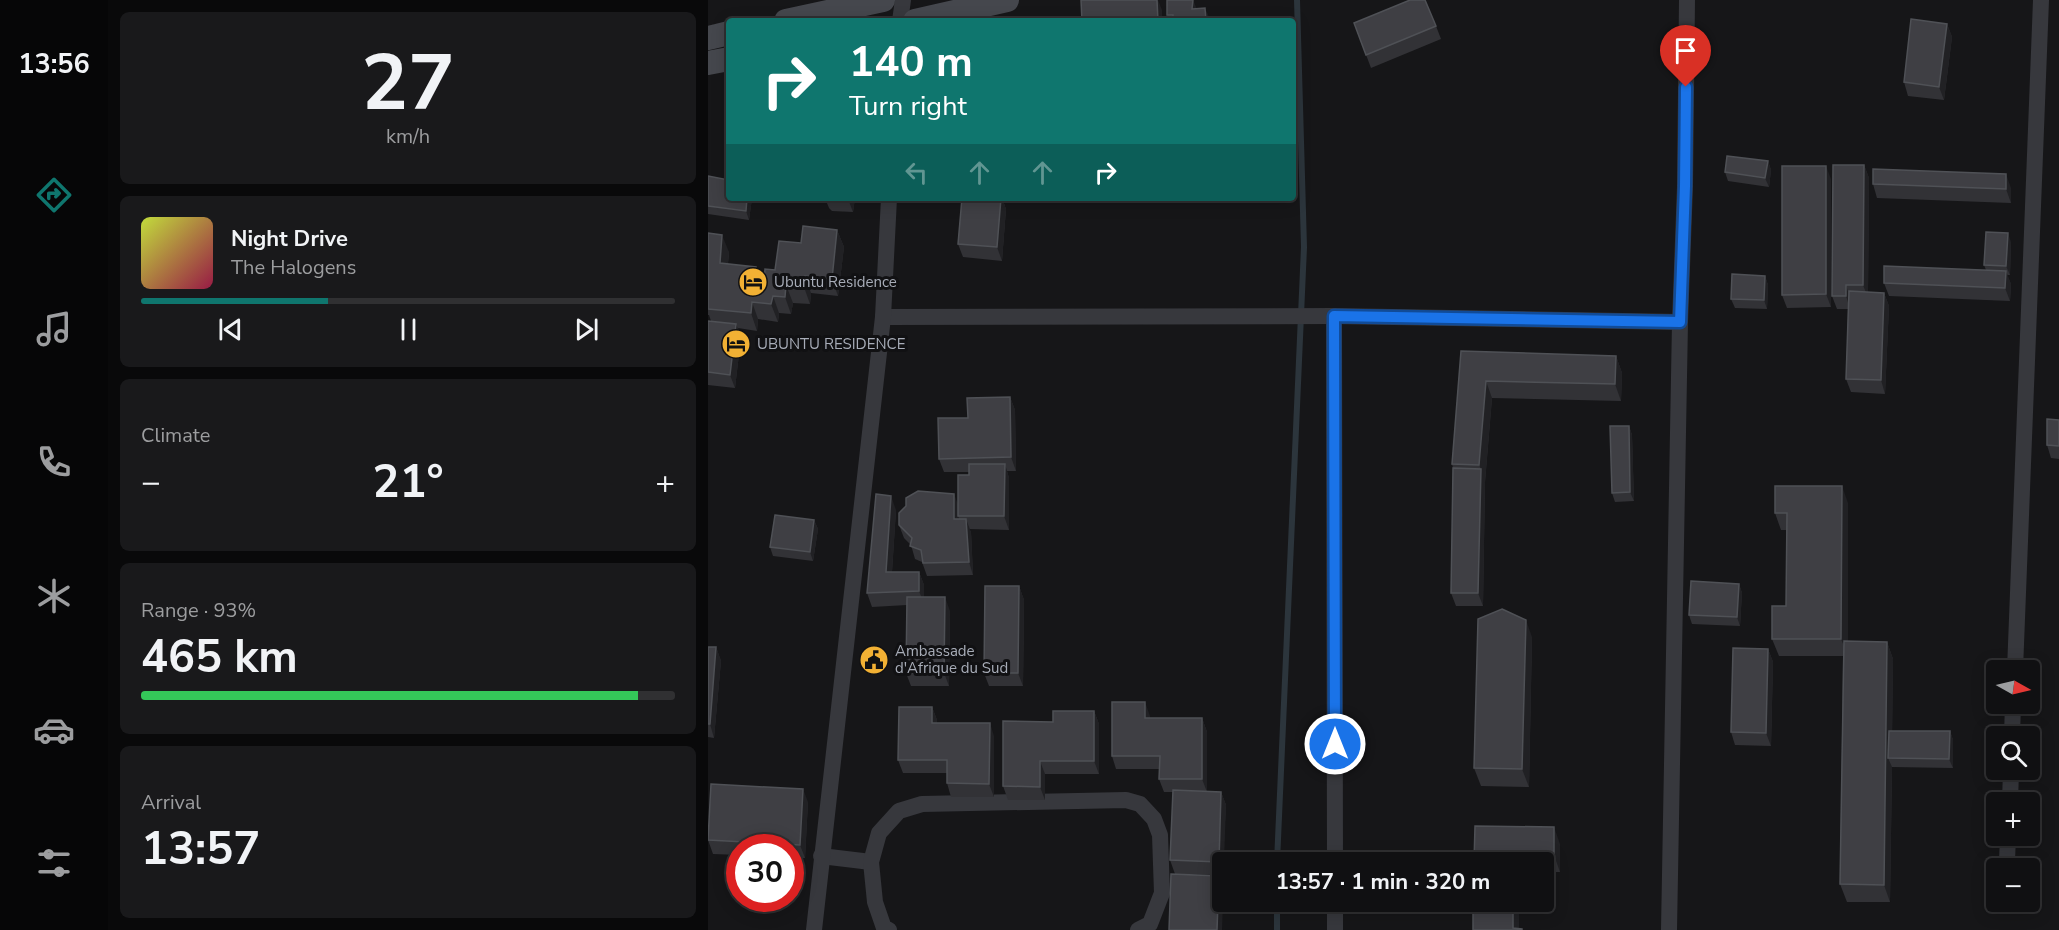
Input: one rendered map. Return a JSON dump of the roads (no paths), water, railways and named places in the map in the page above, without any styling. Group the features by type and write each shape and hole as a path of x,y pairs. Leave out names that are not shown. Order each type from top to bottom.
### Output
{"main road":[{"path":"800,18 883,0"},
{"path":"928,18 1007,0"},
{"path":"708,38 726,34"},
{"path":"708,63 726,60"}],"street":[{"path":"900,18 903,0"},
{"path":"1669,930 1687,0"},
{"path":"2015,660 2041,0"},
{"path":"814,930 883,317 889,201"},
{"path":"883,317 1275,318 1334,316 1680,322"},
{"path":"1334,316 1335,852"},
{"path":"889,930 884,928 875,902 871,862 879,833 899,811 922,804 1126,800 1140,804 1154,819 1160,835 1162,893 1150,924 1138,930"},
{"path":"821,856 871,862"},
{"path":"1335,912 1335,930"}],"waterway":[{"path":"1277,852 1304,247 1297,0"},
{"path":"1277,912 1277,930"}],"place":[{"name":"Ubuntu Residence","path":"753,282"},
{"name":"UBUNTU RESIDENCE","path":"736,344"},
{"name":"Ambassade d'Afrique du Sud","path":"874,660"}]}
